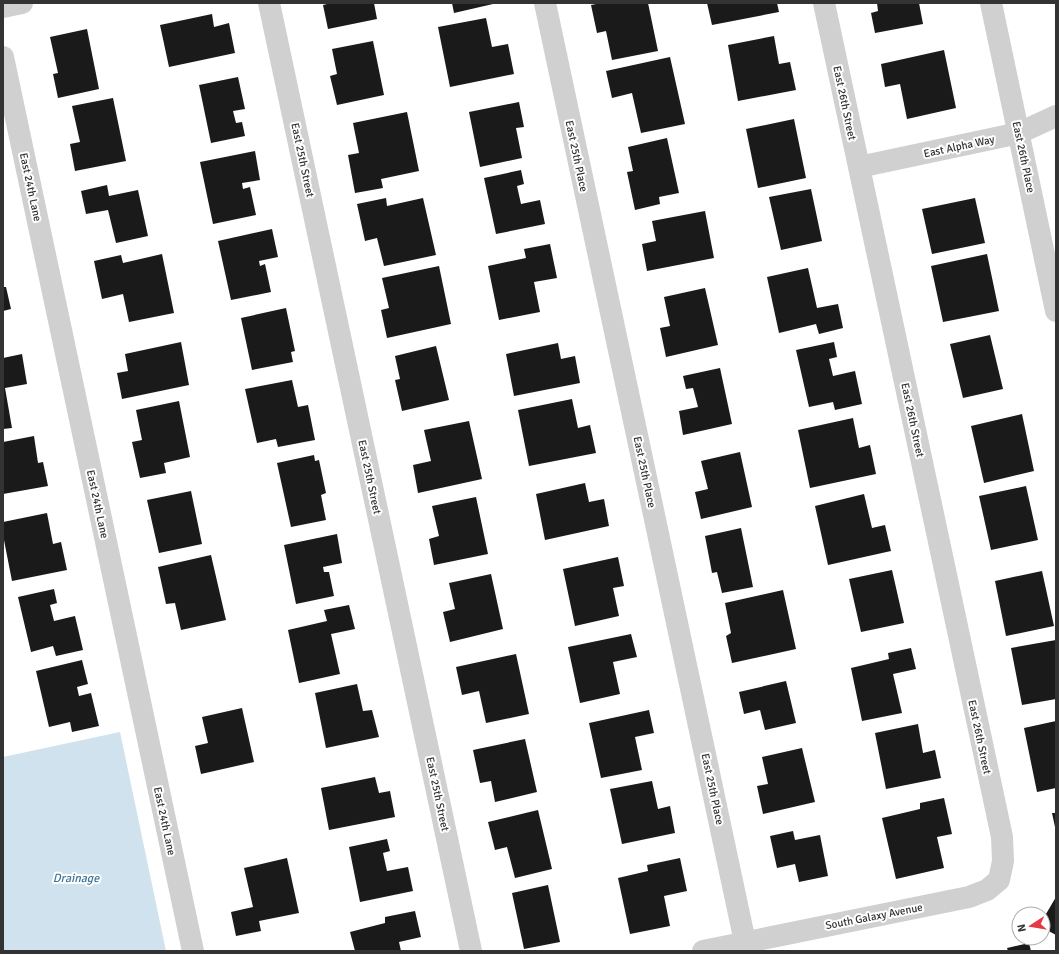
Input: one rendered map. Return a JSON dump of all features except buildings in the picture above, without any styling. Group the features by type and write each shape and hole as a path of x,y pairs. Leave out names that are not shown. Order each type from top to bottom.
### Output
{"street":[{"path":"3,7 22,3"},
{"name":"East 25th Street","path":"269,3 471,951"},
{"name":"East 25th Place","path":"545,3 746,942"},
{"name":"East 26th Street","path":"824,3 1002,837"},
{"name":"East 26th Place","path":"991,3 1056,312"},
{"name":"East 24th Lane","path":"3,57 193,951"},
{"name":"East Alpha Way","path":"859,167 1019,133 1056,116"},
{"name":"South Galaxy Avenue","path":"702,951 968,897 987,890 999,880 1003,861 1002,837"}],"water":[{"name":"Drainage","path":"120,732 166,951 3,951 3,757"}]}
